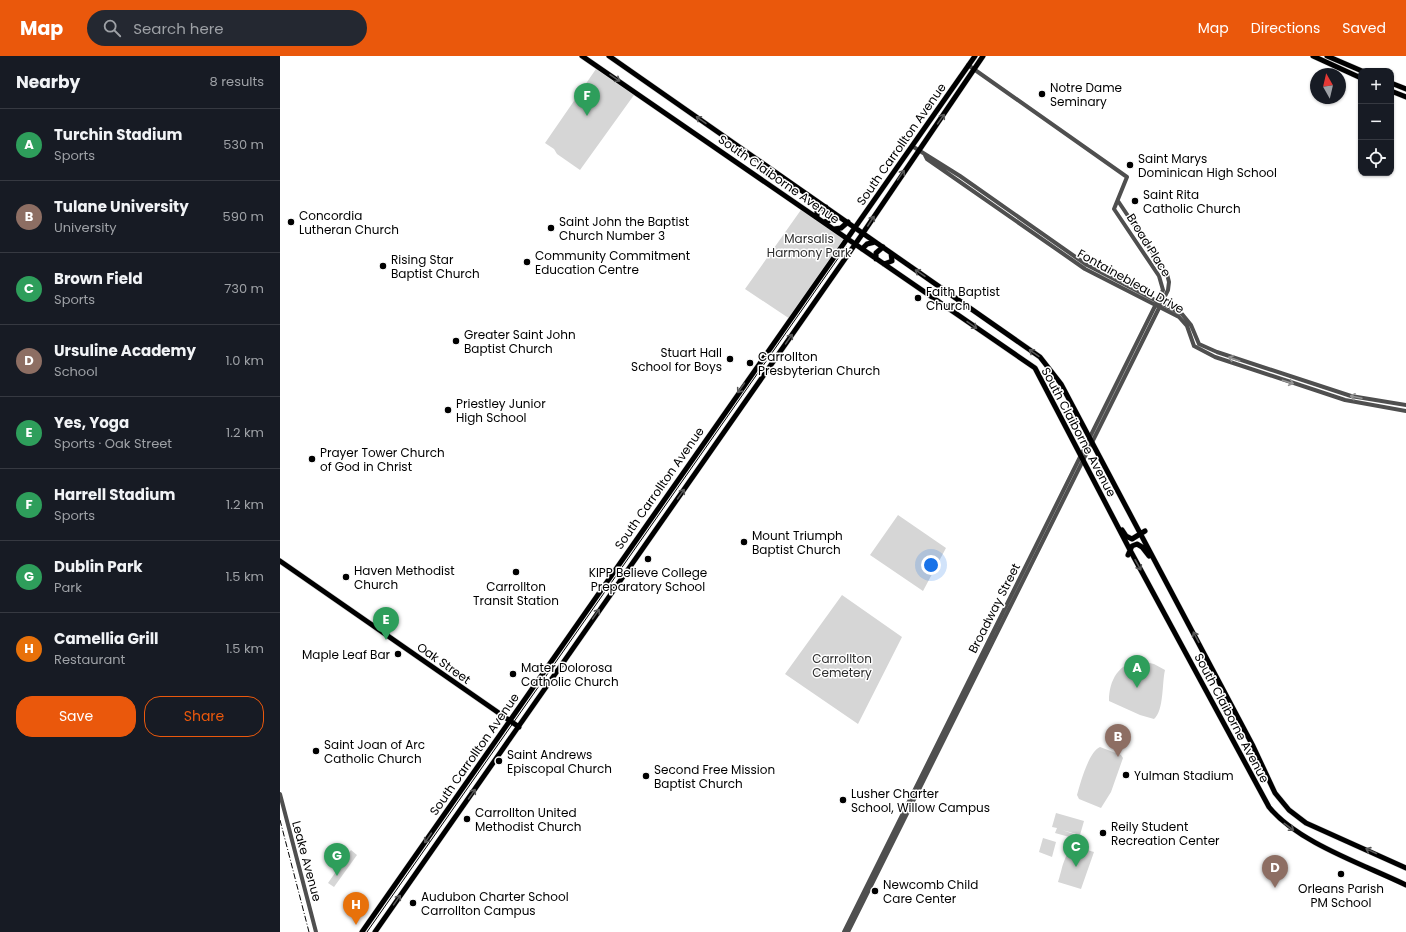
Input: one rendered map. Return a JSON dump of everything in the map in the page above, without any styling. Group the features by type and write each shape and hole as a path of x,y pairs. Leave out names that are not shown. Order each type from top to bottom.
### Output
{"main road":[{"name":"South Claiborne Avenue","path":"582,56 1035,368 1110,512 1129,552 1237,750 1274,813 1299,834 1406,885"},
{"name":"South Claiborne Avenue","path":"609,56 1040,357 1061,384 1143,533 1164,578 1253,746 1269,783 1282,802 1306,823 1406,868"},
{"name":"South Carrollton Avenue","path":"362,932 975,56"},
{"name":"South Carrollton Avenue","path":"375,932 863,233 973,68 983,56"},
{"path":"1313,56 1358,77"},
{"path":"1327,56 1358,69"},
{"path":"1394,84 1406,89"},
{"path":"1394,92 1406,97"},
{"path":"878,195 884,200"},
{"path":"817,217 817,210 826,207"},
{"path":"824,222 831,220 832,211"},
{"path":"834,229 841,228 848,222"},
{"path":"862,249 867,244 876,242"},
{"path":"876,259 876,253 883,247"},
{"path":"884,264 892,261 891,253"},
{"path":"823,272 823,276 829,280"},
{"path":"1110,512 1129,538 1134,539 1143,533"},
{"path":"1129,552 1133,545 1141,545 1164,578"},
{"name":"Oak Street","path":"280,560 519,727"}],"street":[{"path":"968,65 1128,177 1118,201"},
{"name":"Fontainebleau Drive","path":"912,146 925,155 927,159 1084,270 1187,318 1199,344 1217,352 1351,396 1406,405"},
{"name":"Broad Place","path":"1159,304 1169,285 1167,274 1118,201 1114,209 1161,280 1164,286 1162,293"},
{"name":"Broadway Street","path":"844,932 1159,304 1162,293"},
{"name":"Fontainebleau Drive","path":"1159,304 1182,320 1187,326 1194,346 1215,357 1345,400 1406,411"},
{"name":"Broadway Street","path":"848,932 1082,458"},
{"name":"Leake Avenue","path":"280,794 316,932"}],"green space":[{"path":"596,69 634,95 580,170 557,154 554,149 545,143"},
{"name":"Marsalis Harmony Park","path":"803,207 847,238 790,319 745,289"},
{"path":"898,515 946,548 923,591 870,555"},
{"name":"Carrollton Cemetery","path":"842,595 902,637 858,724 785,674"},
{"path":"1141,661 1154,664 1165,670 1160,710 1154,719 1140,715 1109,701 1109,693 1113,679 1121,669 1133,662"},
{"path":"1100,747 1121,755 1123,758 1111,792 1101,808 1079,799 1077,795 1089,761 1092,755"},
{"path":"1056,813 1084,821 1080,835 1062,830 1074,834 1073,838 1055,833 1057,828 1052,827"},
{"path":"1043,838 1056,842 1052,857 1039,852"},
{"path":"1077,847 1094,852 1081,889 1058,882 1066,856"},
{"path":"351,850 357,855 334,887 328,883"}],"tram line":[{"path":"367,932 846,247"}],"railway":[{"path":"280,820 309,932"}],"place":[{"name":"Notre Dame Seminary","path":"1042,94"},
{"name":"Harrell Stadium","path":"587,116"},
{"name":"Saint Marys Dominican High School","path":"1130,165"},
{"name":"Saint Rita Catholic Church","path":"1135,201"},
{"name":"Concordia Lutheran Church","path":"291,222"},
{"name":"Saint John the Baptist Church Number 3","path":"551,228"},
{"name":"Community Commitment Education Centre","path":"527,262"},
{"name":"Rising Star Baptist Church","path":"383,266"},
{"name":"Faith Baptist Church","path":"918,298"},
{"name":"Greater Saint John Baptist Church","path":"456,341"},
{"name":"Stuart Hall School for Boys","path":"730,359"},
{"name":"Carrollton Presbyterian Church","path":"750,363"},
{"name":"Priestley Junior High School","path":"448,410"},
{"name":"Prayer Tower Church of God in Christ","path":"312,459"},
{"name":"Mount Triumph Baptist Church","path":"744,542"},
{"name":"KIPP Believe College Preparatory School","path":"648,559"},
{"name":"Carrollton Transit Station","path":"516,572"},
{"name":"Haven Methodist Church","path":"346,577"},
{"name":"Yes, Yoga","path":"386,640"},
{"name":"Maple Leaf Bar","path":"398,654"},
{"name":"Mater Dolorosa Catholic Church","path":"513,674"},
{"name":"Turchin Stadium","path":"1137,688"},
{"name":"Saint Joan of Arc Catholic Church","path":"316,751"},
{"name":"Tulane University","path":"1118,757"},
{"name":"Saint Andrews Episcopal Church","path":"499,761"},
{"name":"Yulman Stadium","path":"1126,775"},
{"name":"Second Free Mission Baptist Church","path":"646,776"},
{"name":"Lusher Charter School, Willow Campus","path":"843,800"},
{"name":"Carrollton United Methodist Church","path":"467,819"},
{"name":"Reily Student Recreation Center","path":"1103,833"},
{"name":"Brown Field","path":"1076,867"},
{"name":"Orleans Parish PM School","path":"1341,874"},
{"name":"Dublin Park","path":"337,876"},
{"name":"Ursuline Academy","path":"1275,888"},
{"name":"Newcomb Child Care Center","path":"875,891"},
{"name":"Audubon Charter School Carrollton Campus","path":"413,903"},
{"name":"Camellia Grill","path":"356,925"}]}
